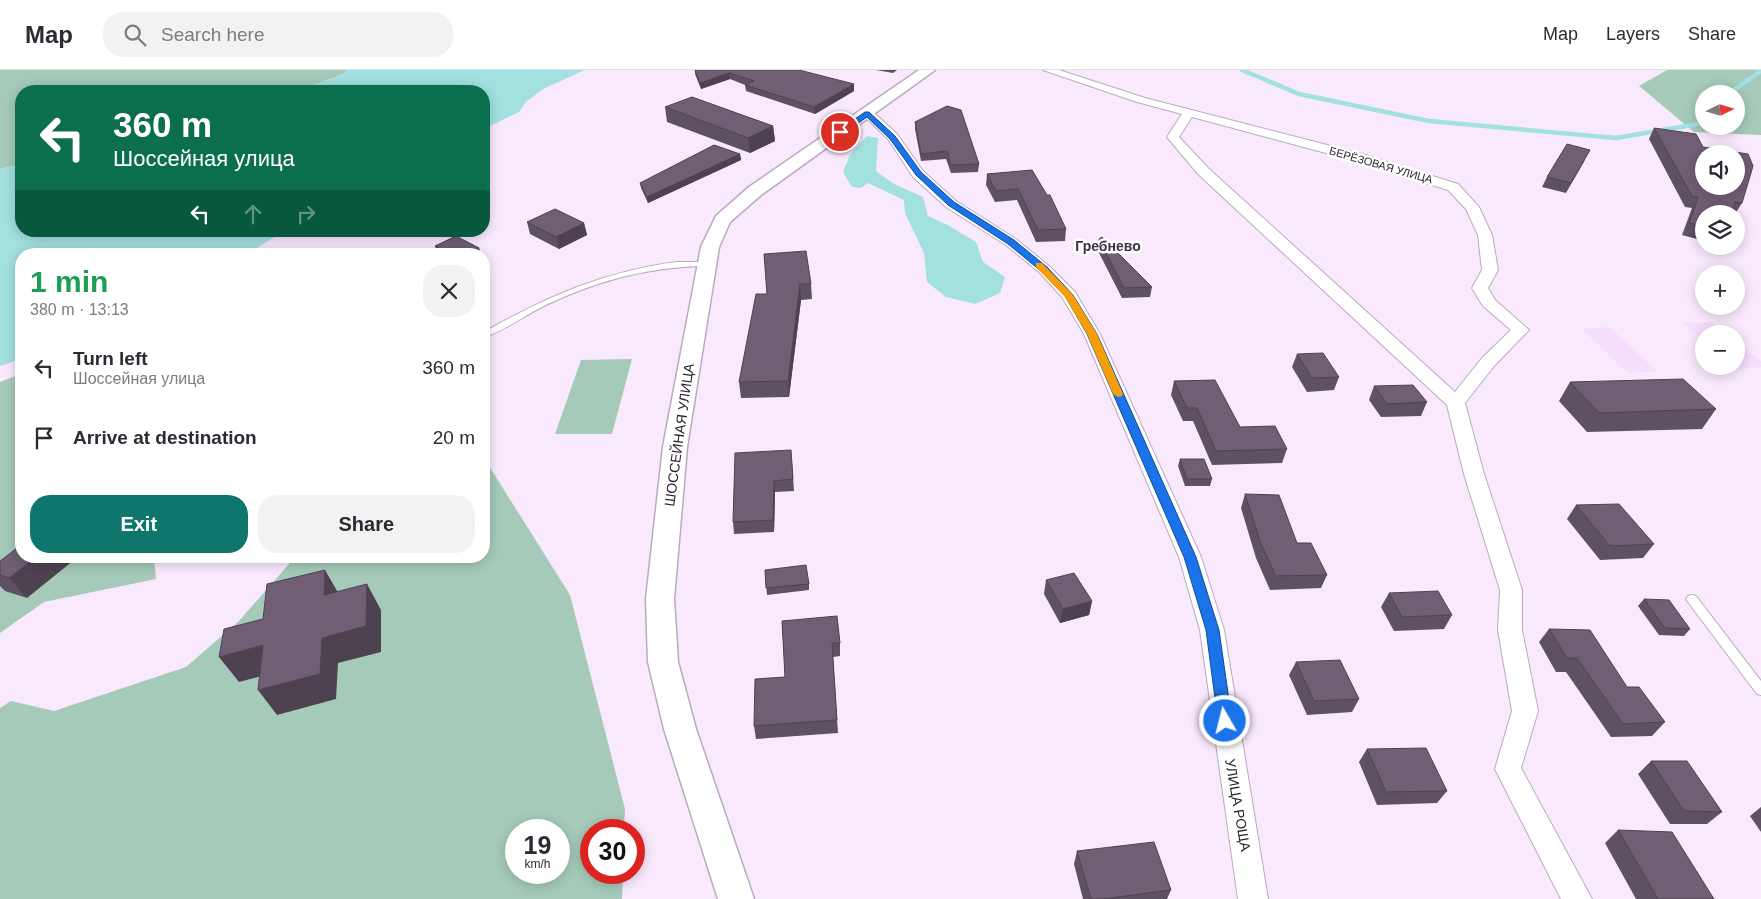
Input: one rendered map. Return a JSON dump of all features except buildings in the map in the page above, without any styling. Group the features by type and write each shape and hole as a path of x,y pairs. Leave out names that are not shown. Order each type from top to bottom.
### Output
{"street":[{"name":"ШОССЕЙНАЯ УЛИЦА","path":"736,899 680,729 663,662 660,599 675,448 706,264 710,247 722,220 755,191 928,70"},
{"name":"БЕРЁЗОВАЯ УЛИЦА","path":"1048,70 1141,100 1357,157 1453,187 1472,207 1485,235 1490,270 1480,288 1490,303 1521,330 1488,362 1456,403"},
{"name":"УЛИЦА РОЩА","path":"867,113 893,137 918,174 951,204 1011,242 1044,269 1069,295 1092,334 1190,557 1212,630 1253,899"},
{"path":"1189,113 1173,137 1203,171 1404,358 1456,403 1474,474 1511,590 1510,630 1525,711 1508,769 1577,899"}],"lane":[{"path":"490,331 515,316 626,271 679,263 706,264"},
{"path":"1692,599 1761,690"}],"shaded area":[{"path":"0,70 348,70 315,85 15,85 15,165 0,169"},
{"path":"348,70 585,70 543,89 526,102 519,112 490,126 490,85 314,85"},
{"path":"1667,70 1761,70 1761,135 1745,134 1745,85 1695,85 1694,132 1639,86"},
{"path":"867,136 878,138 876,171 894,184 923,197 928,216 948,225 976,242 983,262 1005,277 1000,293 975,304 946,297 927,282 924,253 905,213 904,200 868,183 861,188 852,187 843,172 850,155"},
{"path":"15,165 15,237 274,237 257,248 15,248 15,361 0,366 0,169"},
{"path":"1711,322 1715,325 1695,325 1695,333 1683,323"},
{"path":"1609,327 1657,371 1628,373 1582,329"},
{"path":"1745,349 1761,361 1761,367 1745,368"},
{"path":"632,359 612,434 555,434 581,360"},
{"path":"15,376 15,563 155,563 156,579 44,602 0,633 0,382"},
{"path":"490,468 570,595 625,809 625,819 580,819 580,884 623,884 622,899 0,899 0,708 11,701 54,711 186,667 239,621 290,563 490,563"}],"waterway":[{"path":"1242,70 1299,94 1429,121 1616,138 1695,125"},
{"path":"1741,85 1761,71"}],"slow traffic":[{"path":"1039,265 1069,295 1092,334 1118,394"}],"district":[{"name":"Гребнево","path":"1108,246"}],"route":[{"path":"840,132 867,113 893,137 918,174 951,204 1011,242 1044,269 1069,295 1092,334 1190,557 1212,630 1225,721"}]}
